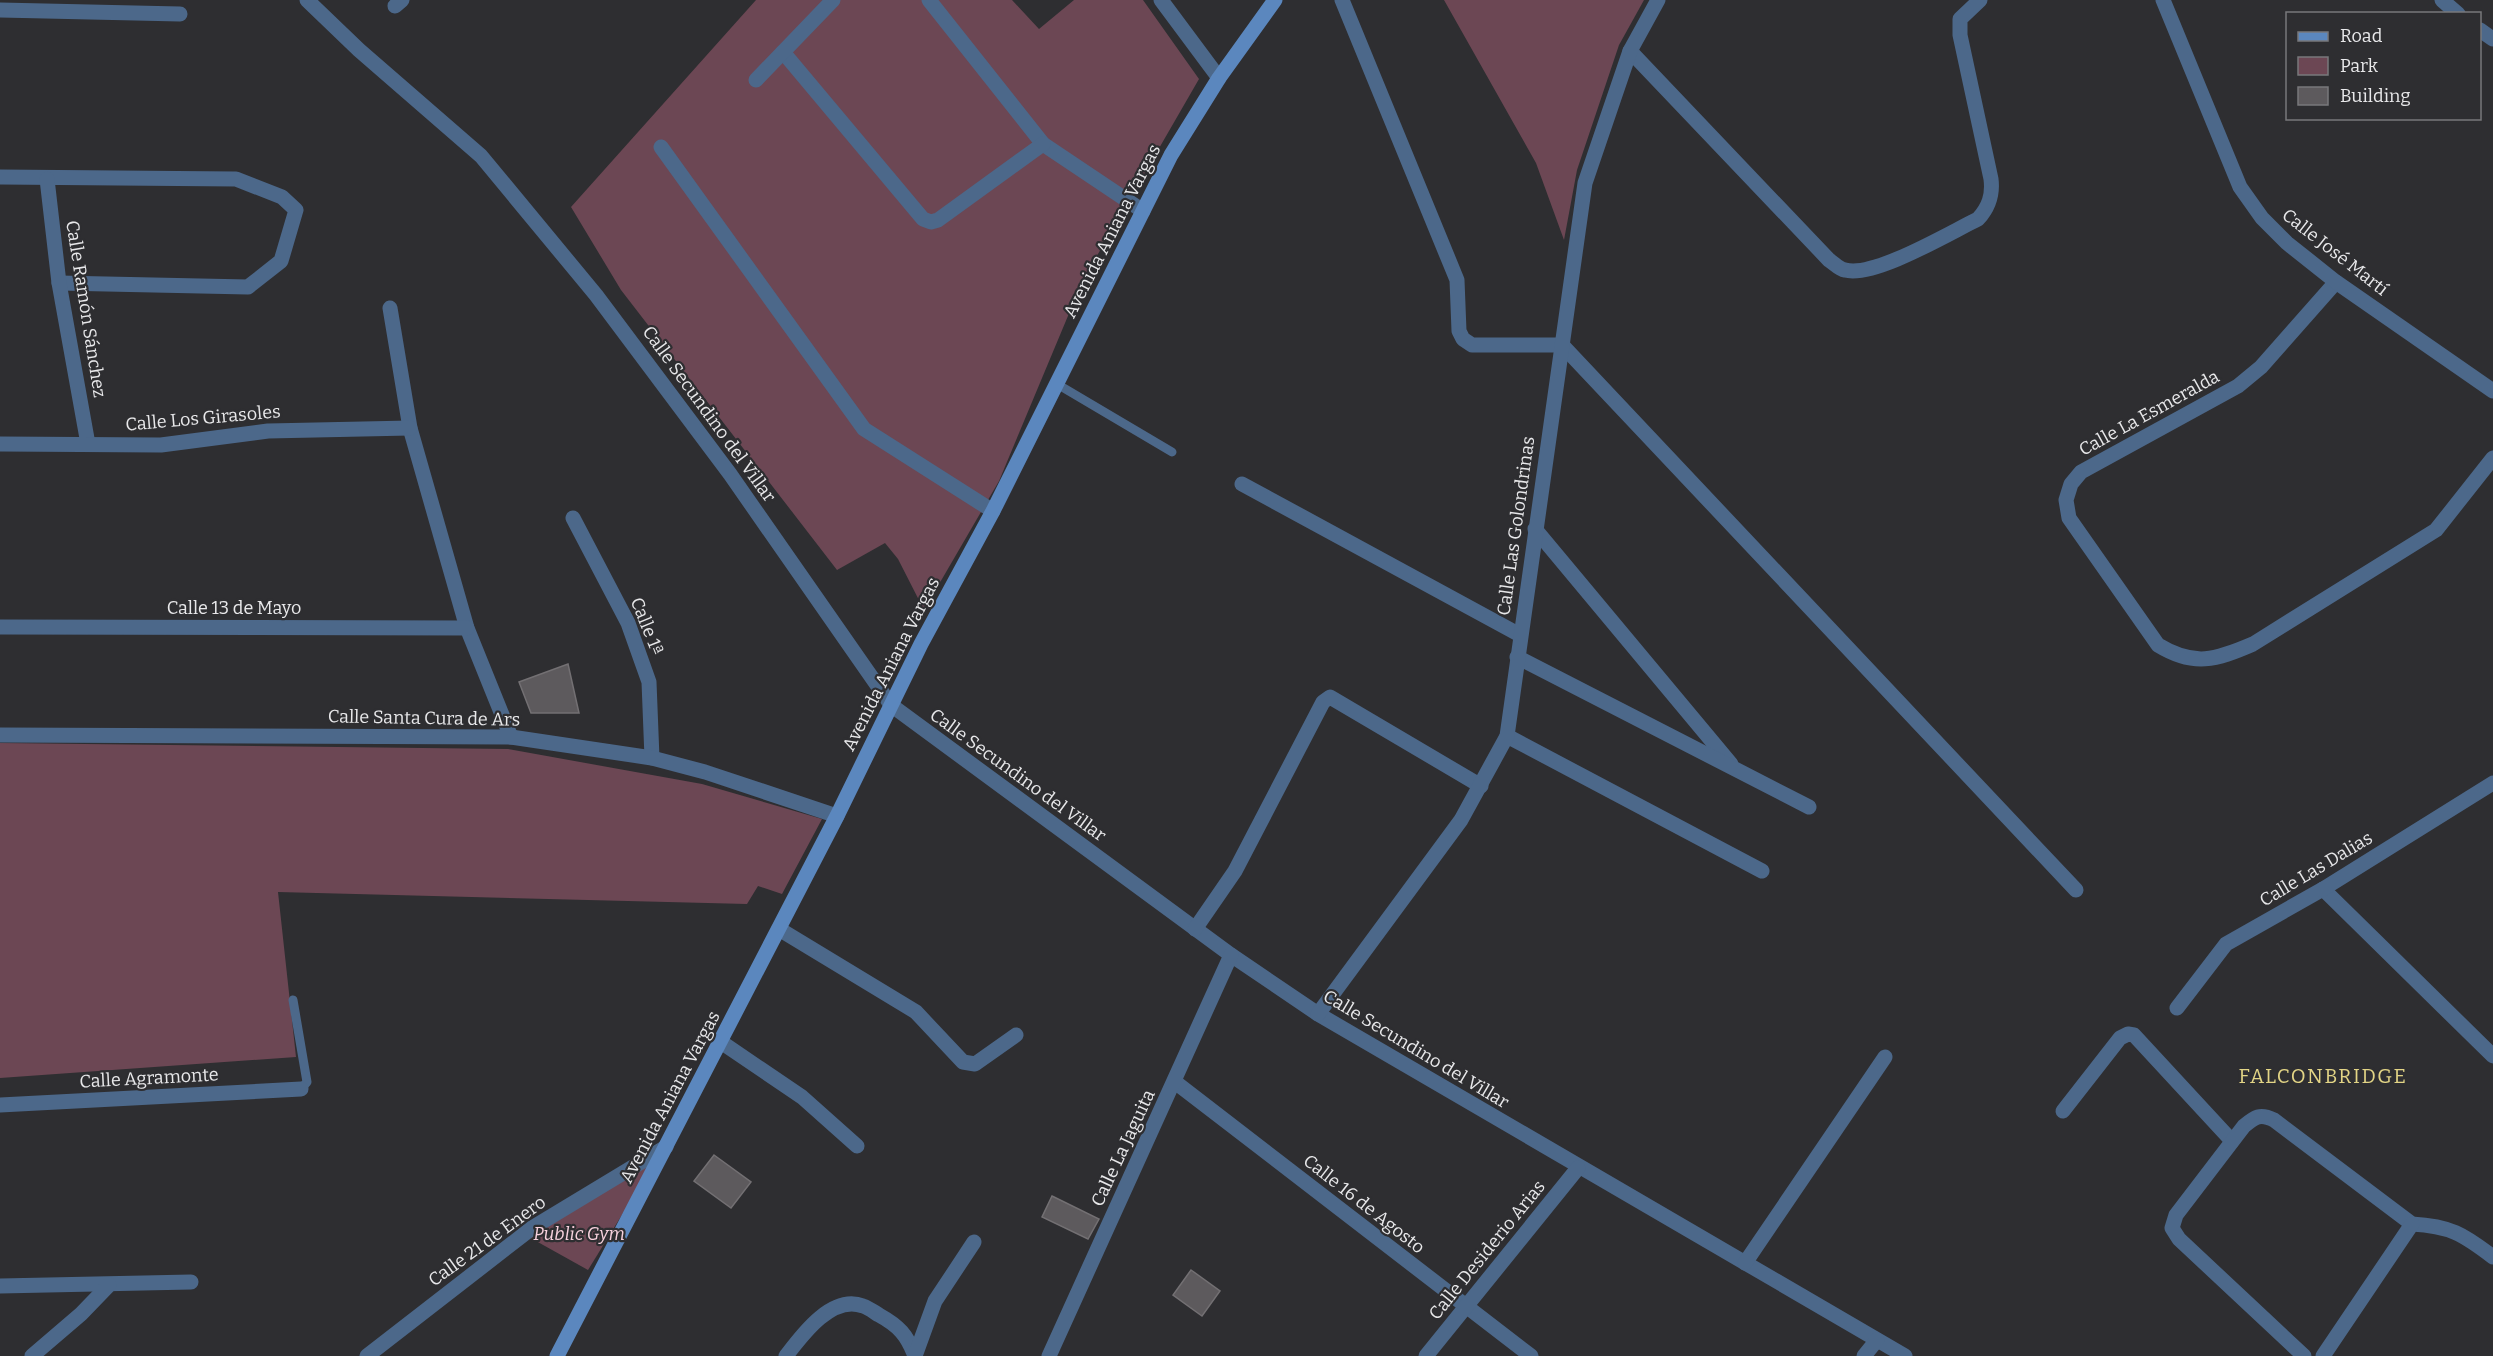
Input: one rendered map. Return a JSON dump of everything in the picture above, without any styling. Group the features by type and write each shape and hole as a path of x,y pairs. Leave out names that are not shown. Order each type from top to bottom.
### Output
{"main road":[{"name":"Avenida Aniana Vargas","path":"557,1356 837,816 891,705 993,511 1143,211 1187,128 1219,78 1275,0"}],"street":[{"name":"Calle Secundino del Villar","path":"307,0 359,50 481,156 596,295 743,492 891,705 1231,956 1318,1014 1578,1168 1905,1356"},
{"path":"756,80 834,0"},
{"path":"929,0 1043,144 1143,211"},
{"path":"1161,0 1219,78"},
{"path":"1342,0 1456,280 1459,331 1463,339 1472,345 1562,345 2076,890"},
{"name":"Calle Las Golondrinas","path":"1318,1014 1461,820 1507,736 1585,183 1630,51 1658,0"},
{"path":"1630,51 1829,260 1844,270 1860,271 1878,267 1978,219 1985,211 1992,191 1991,179 1960,35 1960,19 1980,0"},
{"name":"Calle José Martí","path":"2163,0 2240,187 2262,218 2287,243 2337,282 2493,391"},
{"path":"2442,0 2456,12"},
{"path":"0,10 180,14"},
{"path":"783,52 923,219 931,222 938,220 1043,144"},
{"path":"661,147 864,429 993,511"},
{"path":"0,177 236,179 282,197 296,210 281,261 248,287 59,284"},
{"name":"Calle Ramón Sánchez","path":"47,179 59,284 88,444"},
{"name":"Calle La Esmeralda","path":"2337,282 2261,367 2238,386 2097,461 2071,484 2066,500 2069,518 2158,645 2176,656 2201,660 2227,656 2253,644 2436,530 2493,458"},
{"path":"390,308 410,428 467,628 511,737"},
{"name":"Calle Los Girasoles","path":"0,444 161,445 268,431 410,428"},
{"path":"1242,484 1520,635"},
{"name":"Calle 1ª","path":"573,518 628,623 649,682 652,758"},
{"path":"1535,529 1736,770"},
{"name":"Calle 13 de Mayo","path":"0,627 467,628"},
{"path":"1517,657 1809,807"},
{"path":"1194,929 1235,871 1323,702 1330,697 1481,786"},
{"name":"Calle Santa Cura de Ars","path":"0,735 511,737 652,758 705,772 837,816"},
{"path":"1507,736 1762,871"},
{"name":"Calle Las Dalias","path":"2177,1008 2226,944 2323,889 2493,783"},
{"path":"2323,889 2493,1056"},
{"path":"779,929 916,1012 963,1062 975,1064 1016,1035"},
{"name":"Calle La Jaguita","path":"1049,1356 1231,956"},
{"path":"2064,1111 2120,1038 2128,1034 2134,1035 2232,1141"},
{"path":"721,1042 802,1097 857,1146"},
{"path":"1745,1263 1884,1057"},
{"name":"Calle 16 de Agosto","path":"1175,1082 1530,1356"},
{"name":"Calle Agramonte","path":"0,1105 301,1089"},
{"path":"2304,1356 2179,1239 2172,1227 2176,1215 2244,1126 2256,1116 2265,1116 2412,1224 2438,1225 2454,1230 2493,1257"},
{"name":"Calle 21 de Enero","path":"367,1356 532,1228 666,1147"},
{"name":"Calle Desiderio Arias","path":"1426,1356 1578,1168"},
{"path":"2323,1356 2412,1224"},
{"path":"915,1356 935,1300 974,1242"},
{"path":"0,1286 191,1282"},
{"path":"32,1356 81,1314 109,1285"},
{"path":"786,1356 798,1340 825,1314 842,1305 861,1305 897,1325 908,1337 915,1356"},
{"path":"1864,1356 1877,1340"}],"lane":[{"path":"1057,384 1172,453"},
{"path":"292,1000 307,1082 301,1089"}],"green space":[{"path":"756,0 1012,0 1039,29 1074,0 1143,0 1199,79 1083,280 999,481 924,610 898,559 885,543 837,570 621,290 571,207"},
{"path":"1444,0 1644,0 1619,45 1577,170 1564,240 1536,163"},
{"path":"0,743 508,749 702,784 822,819 782,894 758,886 747,904 278,892 296,1057 0,1078"},
{"name":"Public Gym","path":"660,1153 588,1270 527,1236"}],"building":[{"path":"568,664 579,713 531,713 519,682"},
{"path":"714,1155 751,1182 731,1208 694,1181"},
{"path":"1052,1196 1099,1219 1088,1239 1042,1217"},
{"path":"1191,1270 1220,1291 1202,1316 1173,1295"}],"district":[{"name":"FALCONBRIDGE","path":"2323,1076"}]}
